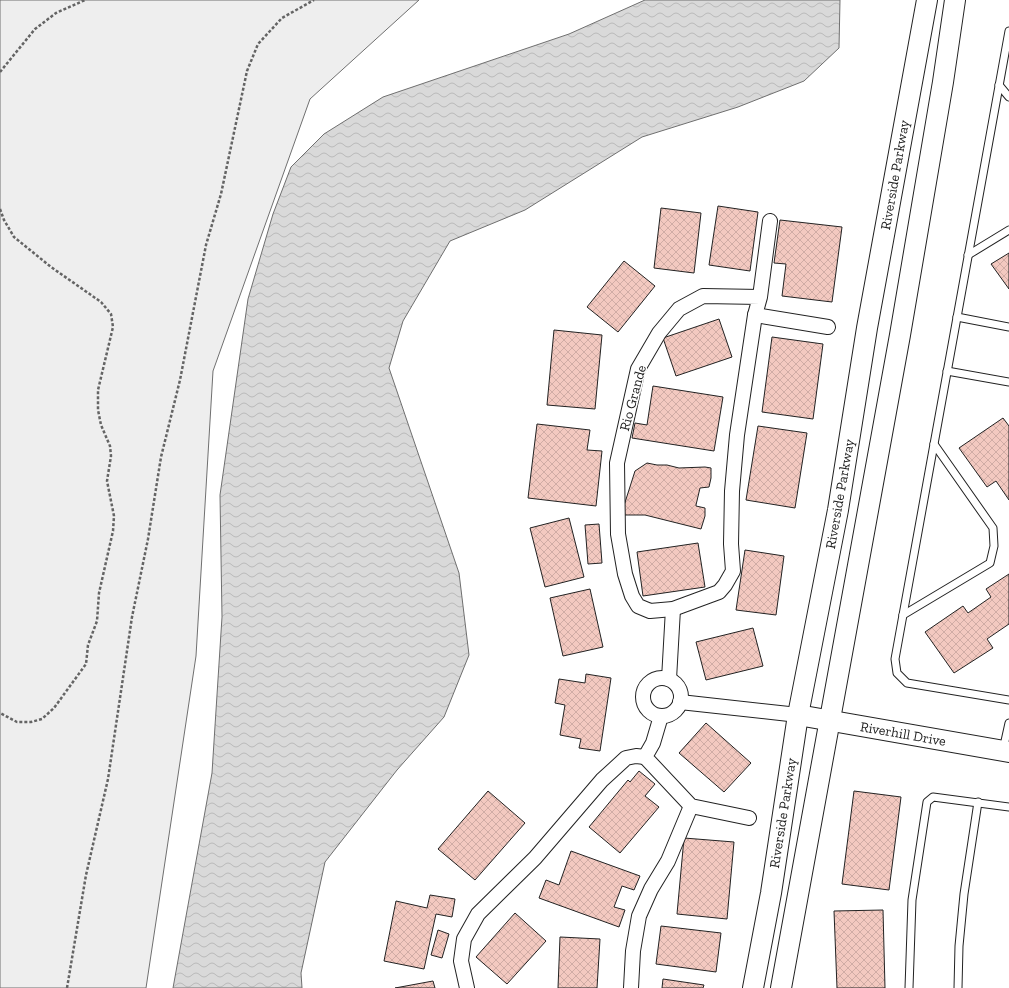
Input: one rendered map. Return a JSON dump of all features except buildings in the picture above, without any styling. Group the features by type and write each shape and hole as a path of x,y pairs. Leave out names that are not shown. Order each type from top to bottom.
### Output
{"street":[{"name":"Riverside Parkway","path":"753,988 771,892 798,715 838,510 867,328 927,0"},
{"name":"Riverside Parkway","path":"781,988 900,335 943,82 955,0"},
{"name":"Rio Grande","path":"760,297 703,296 679,309 658,333 638,369 617,463 618,534 625,574 632,596 638,606 650,611 673,609 719,592 726,585 733,570 731,544 732,484 737,435 755,315 760,297 770,221"},
{"path":"755,315 828,327"},
{"path":"669,679 673,609"},
{"path":"662,677 676,682 680,688 680,702 673,712 661,716 653,714 647,710 643,703 642,696 648,682 654,678 662,677"},
{"path":"680,702 798,715"},
{"name":"Riverhill Drive","path":"798,715 1006,752"},
{"path":"645,757 653,743 661,716"},
{"path":"467,988 461,961 464,939 478,914 535,858 602,780 626,758 636,756 645,757 691,806 749,818"},
{"path":"631,988 632,951 639,916 651,889 668,861 691,806"}],"lane":[{"path":"1009,31 895,659 897,673 907,683 1009,700"},
{"path":"999,85 1009,97"},
{"path":"968,255 1009,230"},
{"path":"957,317 1009,327"},
{"path":"947,371 1009,382"},
{"path":"903,615 990,563 994,546 993,528 934,444"},
{"path":"1006,752 1009,723"},
{"path":"909,988 912,900 927,802 933,797 1009,807"},
{"path":"958,988 959,946 964,894 978,802"}],"path":[{"path":"0,72 35,29 56,13 85,0"},
{"path":"67,988 86,875 108,779 132,617 148,539 161,457 180,380 206,245 221,194 247,71 258,44 282,18 314,0"},
{"path":"0,209 4,220 14,237 51,267 101,302 111,314 114,327 98,390 98,410 101,425 110,446 111,456 107,481 114,516 113,531 99,593 97,621 88,645 86,664 54,708 42,719 31,722 17,722 0,713"}],"shaded area":[{"path":"0,0 419,0 310,99 213,371 196,656 146,988 0,988"}],"water":[{"path":"645,0 840,0 839,48 804,81 738,107 642,137 525,210 450,241 403,321 389,368 459,573 469,655 444,717 397,770 325,862 301,973 302,988 173,988 212,773 222,617 220,495 248,299 273,214 291,167 324,134 383,97 569,34"}]}
